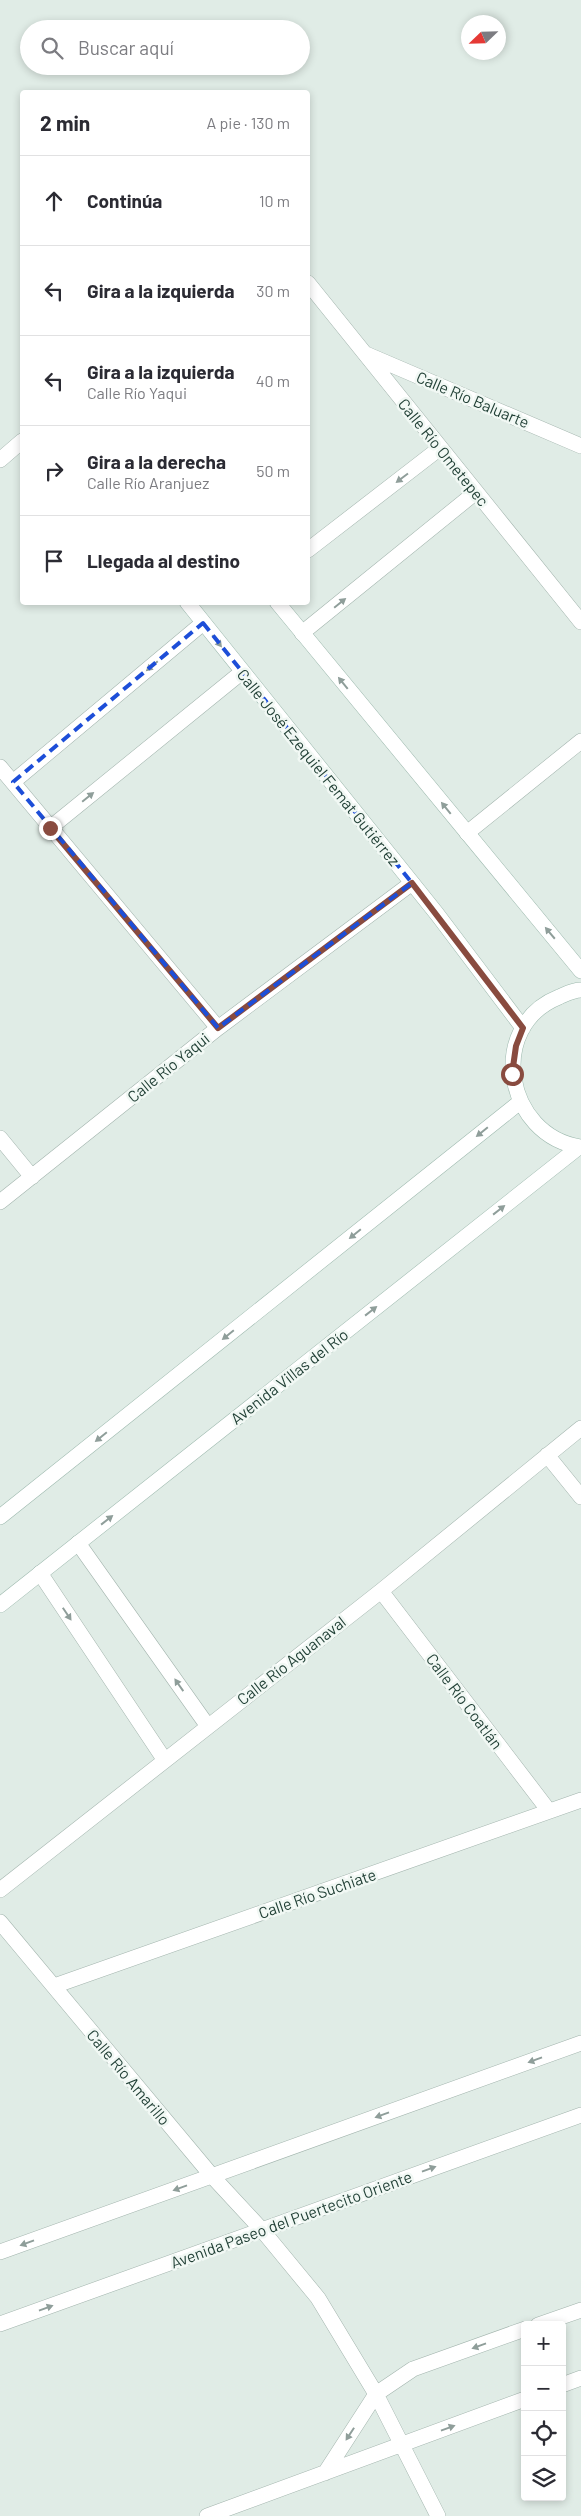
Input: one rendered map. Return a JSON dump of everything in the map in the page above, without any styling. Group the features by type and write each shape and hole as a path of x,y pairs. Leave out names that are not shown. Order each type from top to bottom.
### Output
{"street":[{"name":"Calle Río Ometepec","path":"310,285 581,622"},
{"name":"Calle Río Baluarte","path":"364,353 581,446"},
{"path":"0,460 20,444"},
{"path":"310,548 440,448"},
{"path":"302,633 476,492"},
{"name":"Calle José Ezequiel Femat Gutiérrez","path":"189,605 412,883 523,1028"},
{"path":"279,605 581,971"},
{"path":"13,782 203,623"},
{"path":"50,828 242,672"},
{"path":"467,833 581,741"},
{"path":"0,767 218,1028"},
{"name":"Calle Río Yaqui","path":"0,1202 218,1028 412,883"},
{"path":"580,1147 556,1139 536,1125 520,1102 512,1074 516,1046 523,1028 539,1009 550,1000 581,990"},
{"path":"0,1517 520,1102"},
{"path":"0,1138 32,1177"},
{"name":"Avenida Villas del Río","path":"0,1605 580,1147"},
{"name":"Calle Río Aguanaval","path":"0,1890 207,1725 381,1591 581,1428"},
{"path":"547,1455 581,1497"},
{"path":"78,1543 207,1725"},
{"path":"40,1573 164,1759"},
{"name":"Calle Río Coatlán","path":"381,1591 549,1811"},
{"name":"Calle Río Suchiate","path":"54,1986 581,1800"},
{"name":"Calle Río Amarillo","path":"0,1922 212,2176 262,2230 318,2298 376,2394 438,2516"},
{"path":"0,2252 581,2043"},
{"name":"Avenida Paseo del Puertecito Oriente","path":"0,2324 581,2115"},
{"path":"549,2321 581,2310"},
{"path":"325,2472 376,2394 413,2369 521,2331"},
{"path":"566,2384 581,2378"},
{"path":"207,2516 521,2400"}],"highlighted area":[{"path":"203,623 412,883 218,1028 13,782"}],"route":[{"path":"50,828 218,1028 412,883 523,1028 516,1046 512,1074"}]}
